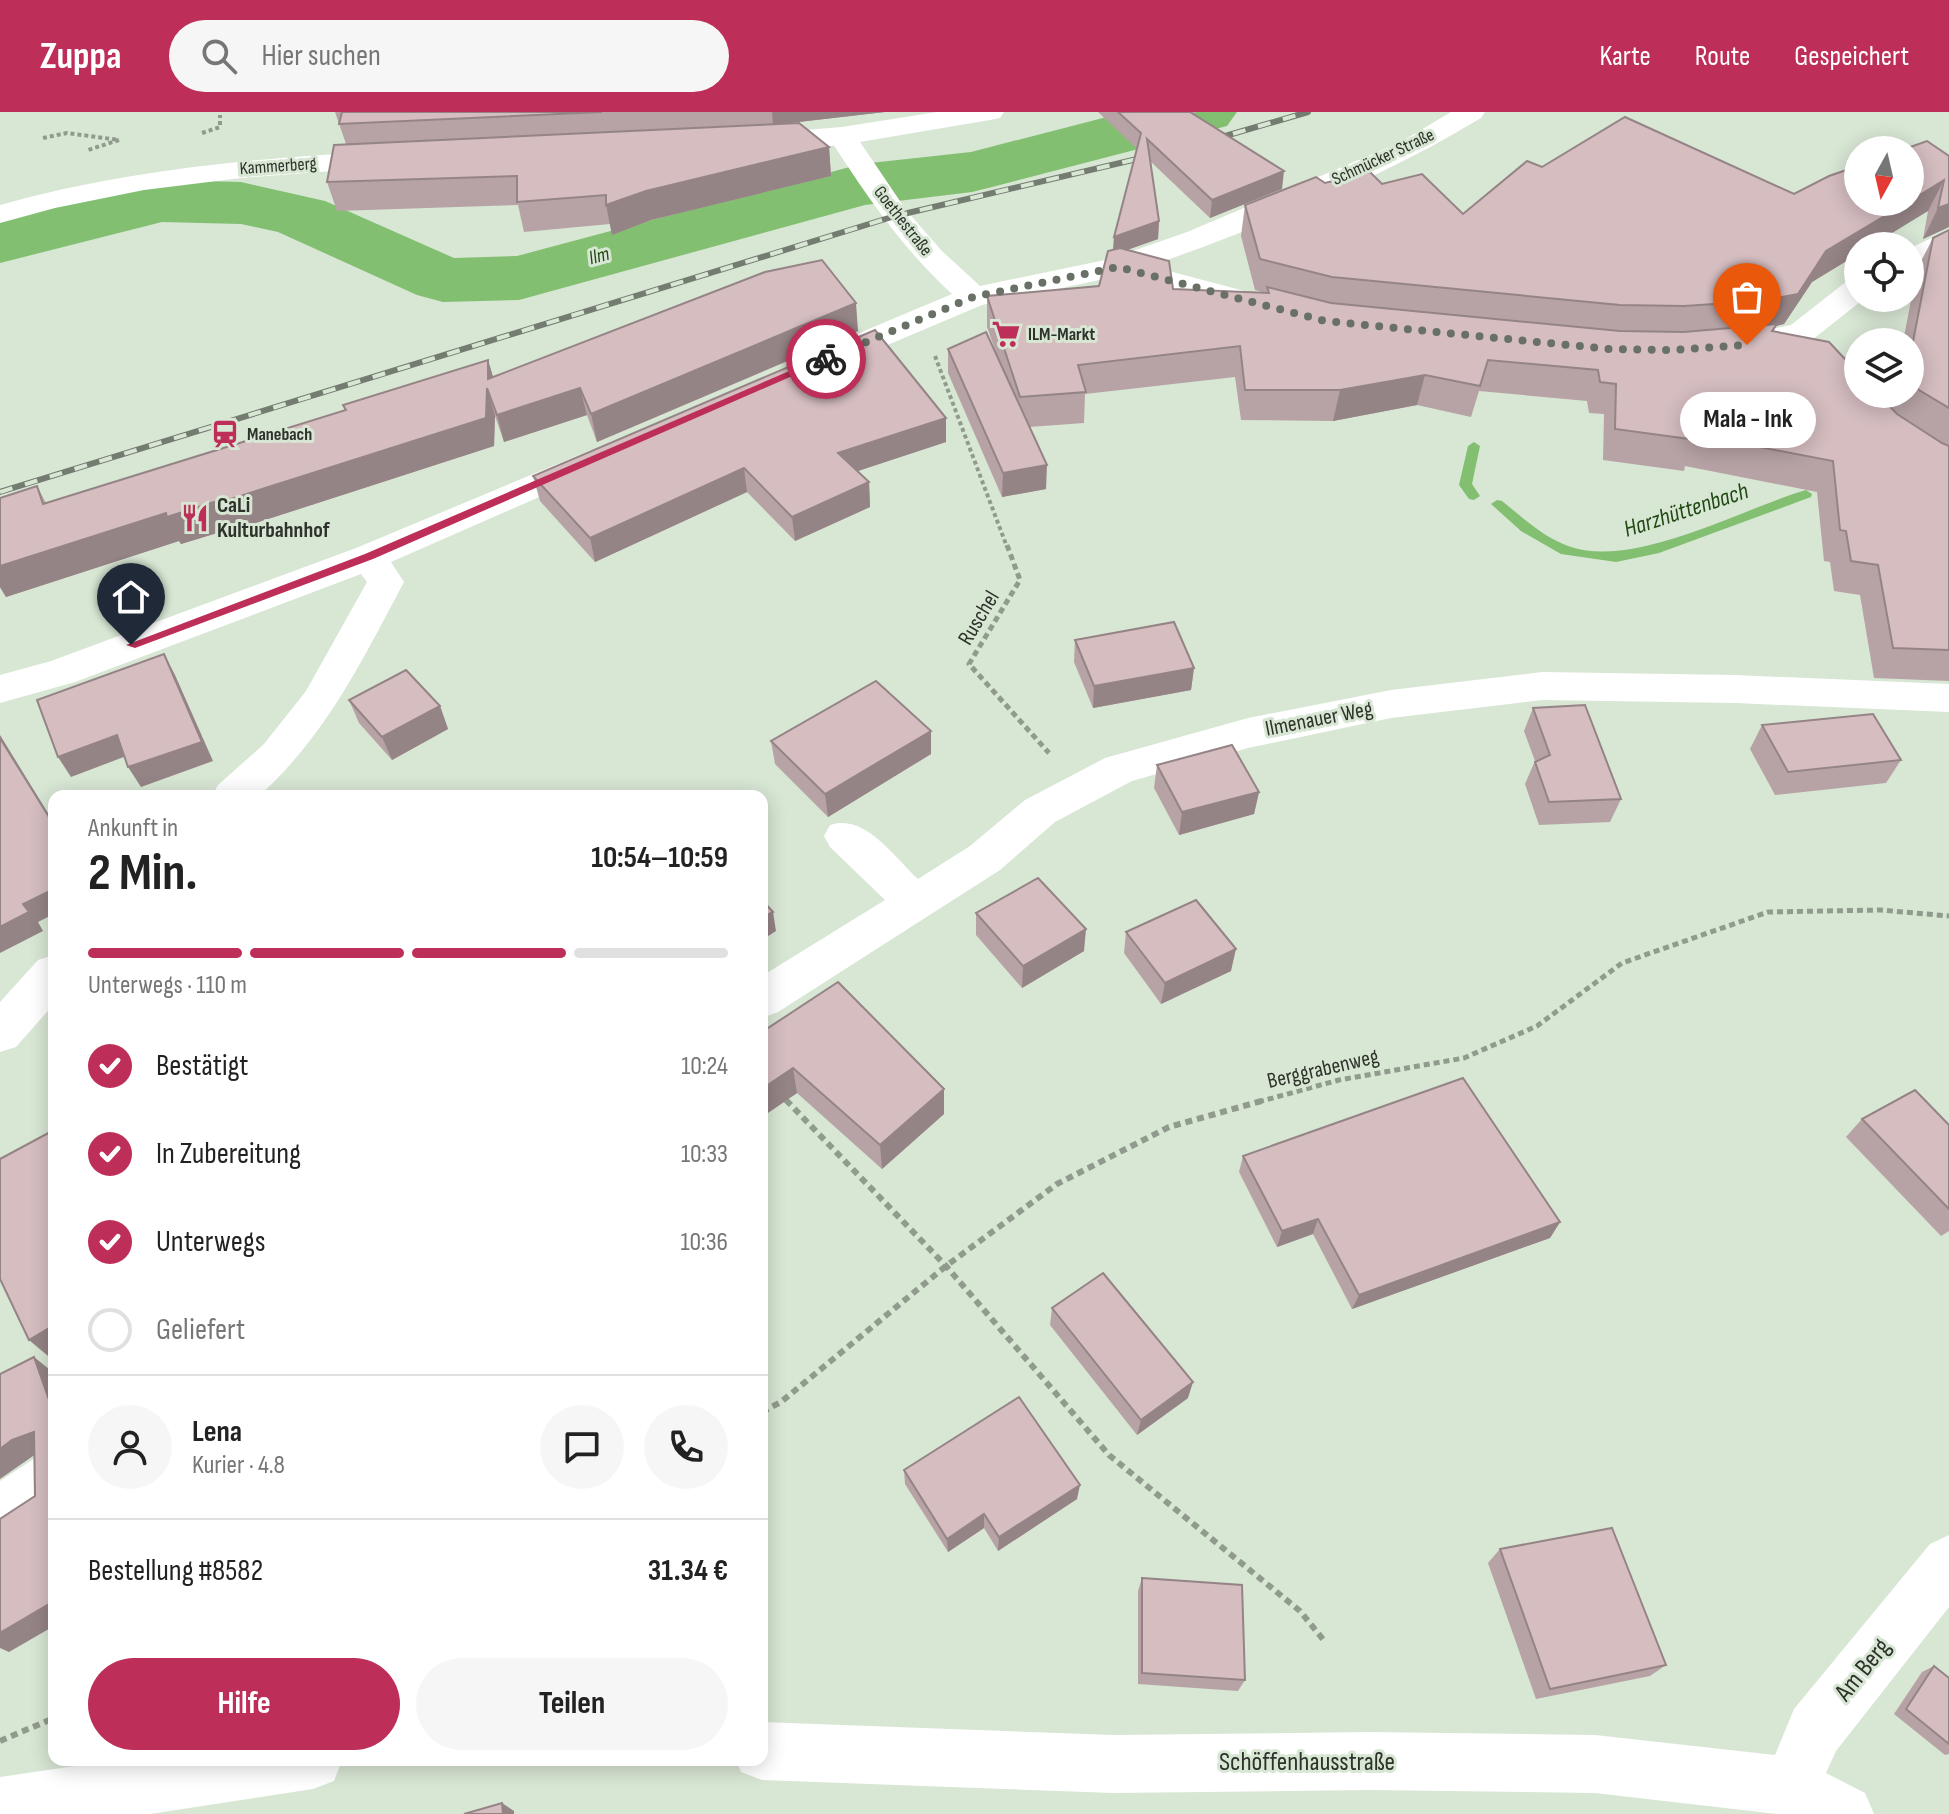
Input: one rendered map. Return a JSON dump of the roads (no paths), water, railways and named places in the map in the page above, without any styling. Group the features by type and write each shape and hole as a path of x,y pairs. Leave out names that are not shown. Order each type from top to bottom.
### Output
{"street":[{"path":"724,144 842,136 990,112"},
{"name":"Schmücker Straße","path":"797,372 973,297 1118,267 1198,239 1409,149 1471,112"},
{"name":"Goethestraße","path":"842,136 888,205 930,257 973,297"},
{"name":"Kammerberg","path":"0,214 33,203 167,176 277,165 421,158"},
{"path":"1924,252 1949,239"},
{"path":"1118,267 1299,314"},
{"path":"1702,348 1811,344 1844,305"},
{"path":"0,689 61,672 369,557 626,446"},
{"path":"239,790 278,755 320,701 386,582 369,557"},
{"name":"Ilmenauer Weg","path":"768,995 985,858 1040,811 1119,769 1248,733 1391,704 1542,686 1735,689 1949,698"},
{"path":"845,836 915,902"},
{"path":"0,1033 48,980"},
{"path":"0,1512 48,1481"},
{"name":"Am Berg","path":"1791,1786 1815,1730 1949,1563"},
{"name":"Schöffenhausstraße","path":"768,1751 1114,1764 1369,1761 1595,1764 1791,1786 1844,1814"},
{"path":"0,1807 273,1766"}],"waterway":[{"name":"Ilm","path":"0,242 161,201 241,203 300,216 443,280 519,278 861,185 972,172 1204,112"},
{"name":"Harzhüttenbach","path":"831,193 840,205"},
{"name":"Harzhüttenbach","path":"1474,446 1465,485 1474,496"},
{"name":"Harzhüttenbach","path":"1497,504 1526,528 1566,551 1616,557 1654,550 1806,494"}],"railway":[{"path":"1208,141 1308,112"},
{"path":"0,492 895,216 1154,155"}],"place":[{"name":"ILM-Markt","path":"1006,334"},
{"name":"Mala - Ink","path":"1747,345"},
{"name":"Manebach","path":"225,434"},
{"name":"CaLi Kulturbahnhof","path":"195,518"}]}
